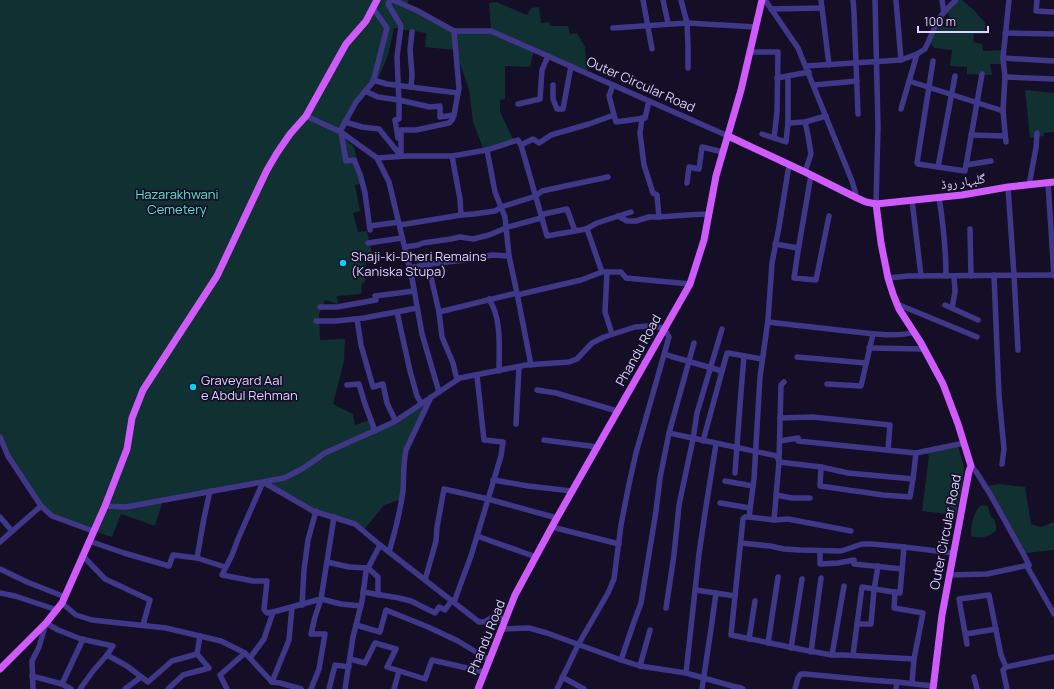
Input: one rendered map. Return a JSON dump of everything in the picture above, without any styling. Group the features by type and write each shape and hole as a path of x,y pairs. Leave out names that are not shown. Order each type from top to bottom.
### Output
{"main road":[{"path":"1,666 46,623 64,600 105,506 127,449 132,418 143,390 217,276 267,170 277,153 290,134 306,116 346,44 366,21 377,0"},
{"name":"Phandu Road","path":"478,689 515,595 617,411 690,284 704,240 716,176 741,90 762,0"},
{"name":"Outer Circular Road","path":"728,136 857,198 876,204 881,243 888,278 897,304 943,384 971,466 942,615 933,688"},
{"name":"گلبہار روڈ","path":"876,204 1051,182"}],"street":[{"path":"392,0 388,4 400,26 397,57 399,119 396,120 401,156"},
{"name":"Outer Circular Road","path":"392,0 416,10 454,31 491,31 728,136"},
{"path":"643,0 652,49"},
{"path":"663,0 668,24"},
{"path":"681,0 686,23 688,68"},
{"path":"765,0 798,48 808,69 852,181 857,198"},
{"path":"822,0 829,65"},
{"path":"853,0 858,114"},
{"path":"875,0 878,127 876,204"},
{"path":"896,0 901,60"},
{"path":"942,0 944,12"},
{"path":"777,78 808,69 829,65 901,60 917,54 925,48 938,20 956,0"},
{"path":"971,135 1006,139 1003,111 1005,77 1003,58 1009,0"},
{"path":"1038,0 1036,11 1054,12"},
{"path":"373,8 387,28 373,80 356,102 340,131 346,161 354,160 360,174 370,228 495,211 501,207 536,196 542,192 608,177"},
{"path":"771,10 822,8"},
{"path":"613,28 648,24 686,23 756,27"},
{"path":"401,156 401,130 416,130 436,126 452,120 459,88 454,31"},
{"path":"411,87 412,74 410,50 412,32"},
{"path":"1005,33 1054,34"},
{"path":"750,52 778,52 777,112 774,138"},
{"path":"901,109 917,54"},
{"path":"518,104 540,99 542,70 548,56"},
{"path":"1003,58 1054,61"},
{"path":"933,61 917,164 964,172 982,74"},
{"path":"553,86 552,99 556,108 563,110 571,66"},
{"path":"762,134 786,142 788,123 788,76"},
{"path":"938,167 955,76"},
{"path":"1005,77 1054,79"},
{"path":"373,80 387,84 458,94"},
{"path":"814,85 857,81"},
{"path":"909,81 1003,111"},
{"path":"613,85 609,96 616,122 645,118 649,101"},
{"path":"365,91 378,97 430,107 440,106 440,117 454,115"},
{"path":"521,145 533,139 539,143 551,135 614,115"},
{"path":"306,116 340,131 377,158 389,182 405,247 422,334 439,392"},
{"path":"788,123 805,122 826,116"},
{"path":"642,118 640,133 644,165 653,193 657,195 659,217"},
{"path":"345,122 362,127 378,129 401,156"},
{"path":"805,122 811,154 794,278 816,280 829,216"},
{"path":"1029,185 1036,148 1036,133"},
{"path":"377,158 401,156 452,156 487,150 518,140 521,145 547,236 586,229 597,223 632,212"},
{"path":"687,183 689,167 699,169 702,147 723,152"},
{"path":"487,150 495,192 505,217 509,256 531,365"},
{"path":"452,156 460,200 461,215"},
{"path":"966,165 991,161"},
{"path":"749,517 756,452 760,377 768,322 772,263 789,165"},
{"path":"888,278 921,276 1054,275 1051,182"},
{"path":"1008,187 1018,350"},
{"path":"940,197 946,256 946,276"},
{"path":"912,200 921,276"},
{"path":"405,247 460,237 473,239 541,218 544,214 567,209 575,231"},
{"path":"618,216 627,221 649,217 710,214"},
{"path":"586,229 601,271 605,272"},
{"path":"970,229 971,276"},
{"path":"368,243 402,238"},
{"path":"775,244 798,248"},
{"path":"409,268 492,255 509,256"},
{"path":"428,264 439,312 442,337 457,380"},
{"path":"439,312 489,299 581,280 605,272 621,272 626,278 690,284"},
{"path":"605,272 606,312 612,334"},
{"path":"994,275 999,396 1004,449 1002,464"},
{"path":"952,308 955,292 954,276"},
{"path":"320,307 337,307 376,300 375,296 414,290"},
{"path":"489,299 498,324 499,371"},
{"path":"897,304 977,337"},
{"path":"945,306 978,320"},
{"path":"316,321 357,319 417,308"},
{"path":"397,312 410,372 417,396 421,403"},
{"path":"357,319 361,346 373,387 383,384 387,403 396,420"},
{"path":"768,322 873,334 889,335 909,334 914,332"},
{"path":"105,506 126,507 284,478 302,469 325,453 396,420 460,378 531,365 570,362 577,359 592,343 612,334 635,327 650,326 664,328 669,337 636,453 629,484 614,579 608,593 578,645 557,689"},
{"path":"666,608 674,555 679,505 697,414 722,329"},
{"path":"827,384 861,386 873,334"},
{"path":"621,660 641,603 660,478 669,433 694,343"},
{"path":"869,348 924,349"},
{"path":"703,441 727,353 762,359"},
{"path":"665,354 722,371"},
{"path":"735,473 740,392 744,356"},
{"path":"797,357 866,363"},
{"path":"516,424 519,367"},
{"path":"363,592 405,599 436,613 439,607 445,610 453,602 471,556 501,456 503,442 484,440 477,376"},
{"path":"774,520 779,462 781,385 784,382"},
{"path":"347,385 359,384 375,431"},
{"path":"537,390 556,393 617,411"},
{"path":"389,552 400,511 404,458 406,450 431,397"},
{"path":"780,418 813,417 890,425 888,450"},
{"path":"669,433 777,456 779,462"},
{"path":"0,437 2,449 41,506 52,516 93,531"},
{"path":"780,440 798,438 798,441 916,453 964,443"},
{"path":"544,440 597,447"},
{"path":"686,673 699,554 716,444"},
{"path":"821,466 820,486 883,495 910,497 916,453"},
{"path":"779,462 821,466 848,473 913,479"},
{"path":"971,466 990,494 1024,555 1029,565 1028,568 1054,614"},
{"path":"493,480 572,491"},
{"path":"725,481 753,486"},
{"path":"263,482 316,512 356,524 380,545 479,622 484,622 494,616 505,620"},
{"path":"263,482 222,575 253,581 267,581 264,609 267,613 292,608 321,599 341,604 360,606"},
{"path":"425,580 436,541 444,490 488,499 557,518"},
{"path":"197,558 210,492"},
{"path":"776,495 792,498 810,498"},
{"path":"720,503 750,508"},
{"path":"0,542 41,506"},
{"path":"302,605 304,570 308,540 316,512"},
{"path":"0,517 12,531"},
{"path":"311,689 319,669 325,634 312,634 315,617 321,599 334,517"},
{"path":"851,531 788,519 774,520 745,517 743,519 731,635 832,655 914,659"},
{"path":"552,528 619,544"},
{"path":"477,536 536,557"},
{"path":"89,541 169,566 173,555 197,558 225,568"},
{"path":"741,543 784,549 820,551 841,551 862,544 872,544 953,553"},
{"path":"345,689 366,572 380,545"},
{"path":"853,656 862,587 900,593 904,547"},
{"path":"820,551 820,564 854,560 854,564 902,569"},
{"path":"83,556 105,579 150,600 143,625"},
{"path":"327,562 349,567 368,568 378,577 378,595"},
{"path":"949,575 987,574 1029,565"},
{"path":"857,624 871,624 874,589 878,566"},
{"path":"0,569 64,600 76,615 92,620 166,628 221,641 245,653 272,682 280,682 301,689"},
{"path":"768,643 778,576"},
{"path":"811,652 821,578"},
{"path":"791,648 802,579"},
{"path":"832,655 844,586"},
{"path":"696,590 735,596"},
{"path":"702,689 716,592"},
{"path":"895,592 894,608 923,613 914,659 912,683"},
{"path":"0,593 15,596 57,610"},
{"path":"967,644 959,599 989,595 1001,655 1006,667"},
{"path":"749,639 755,601"},
{"path":"272,682 289,640 292,608"},
{"path":"356,625 380,632 386,610 458,641 489,660"},
{"path":"250,658 264,639 273,612"},
{"path":"33,689 32,661 39,647 46,623 58,630 83,639 113,646 80,689"},
{"path":"501,629 529,628 548,633 640,666 686,673 743,689"},
{"path":"966,634 996,629"},
{"path":"640,666 650,630"},
{"path":"197,654 200,636"},
{"path":"62,684 83,639"},
{"path":"350,659 365,663 375,643 396,649 387,667 425,679 432,660 484,672"},
{"path":"227,689 220,675 245,653"},
{"path":"107,655 127,666 148,682 172,661 197,654"},
{"path":"168,689 183,675 210,668 197,654"},
{"path":"1007,689 1003,670 1006,667 1054,657"},
{"path":"329,689 335,665 349,667"},
{"path":"394,689 400,671"},
{"path":"795,689 798,678 801,674 912,683 933,688"},
{"path":"32,676 62,684 71,689"},
{"path":"125,689 141,677"},
{"path":"974,677 977,689"},
{"path":"562,678 584,689"},
{"path":"276,689 280,682"},
{"path":"896,689 897,682"}],"green space":[{"name":"Hazarakhwani Cemetery","path":"0,0 409,0 406,5 454,31 491,31 489,3 496,2 527,15 531,8 539,7 541,23 549,22 550,26 568,26 570,34 577,33 585,47 587,74 534,50 530,67 505,66 505,99 500,100 500,112 515,143 485,153 473,122 469,89 455,50 425,47 426,33 394,28 388,56 376,83 357,105 342,136 354,147 364,183 355,185 360,211 353,213 358,232 367,231 374,263 366,263 365,282 362,283 361,294 337,296 338,304 325,300 319,314 320,340 345,339 344,361 333,404 353,414 355,425 370,420 373,431 431,397 406,450 402,499 384,505 363,531 355,524 313,511 263,482 163,500 155,526 121,514 112,537 52,516 39,505 0,437"},
{"path":"960,0 974,10 985,23 985,34 974,34 973,42 982,44 983,51 1002,50 1003,64 990,64 992,75 967,74 967,67 950,66 952,50 934,48 932,45 927,44 941,23 944,27 952,20 947,13"},
{"path":"1025,90 1054,93 1054,132 1044,133 1044,136 1030,138"},
{"path":"958,446 964,467 956,515 922,511 929,456 926,451"},
{"path":"999,484 1025,487 1031,524 1041,527 1054,522 1054,550 1026,553 987,486"},
{"path":"985,505 988,507 991,517 994,519 996,530 985,537 971,536 974,516 980,506"}],"place":[{"name":"Shaji-ki-Dheri Remains (Kaniska Stupa)","path":"343,263"},
{"name":"Graveyard Aal e Abdul Rehman","path":"193,387"}]}
